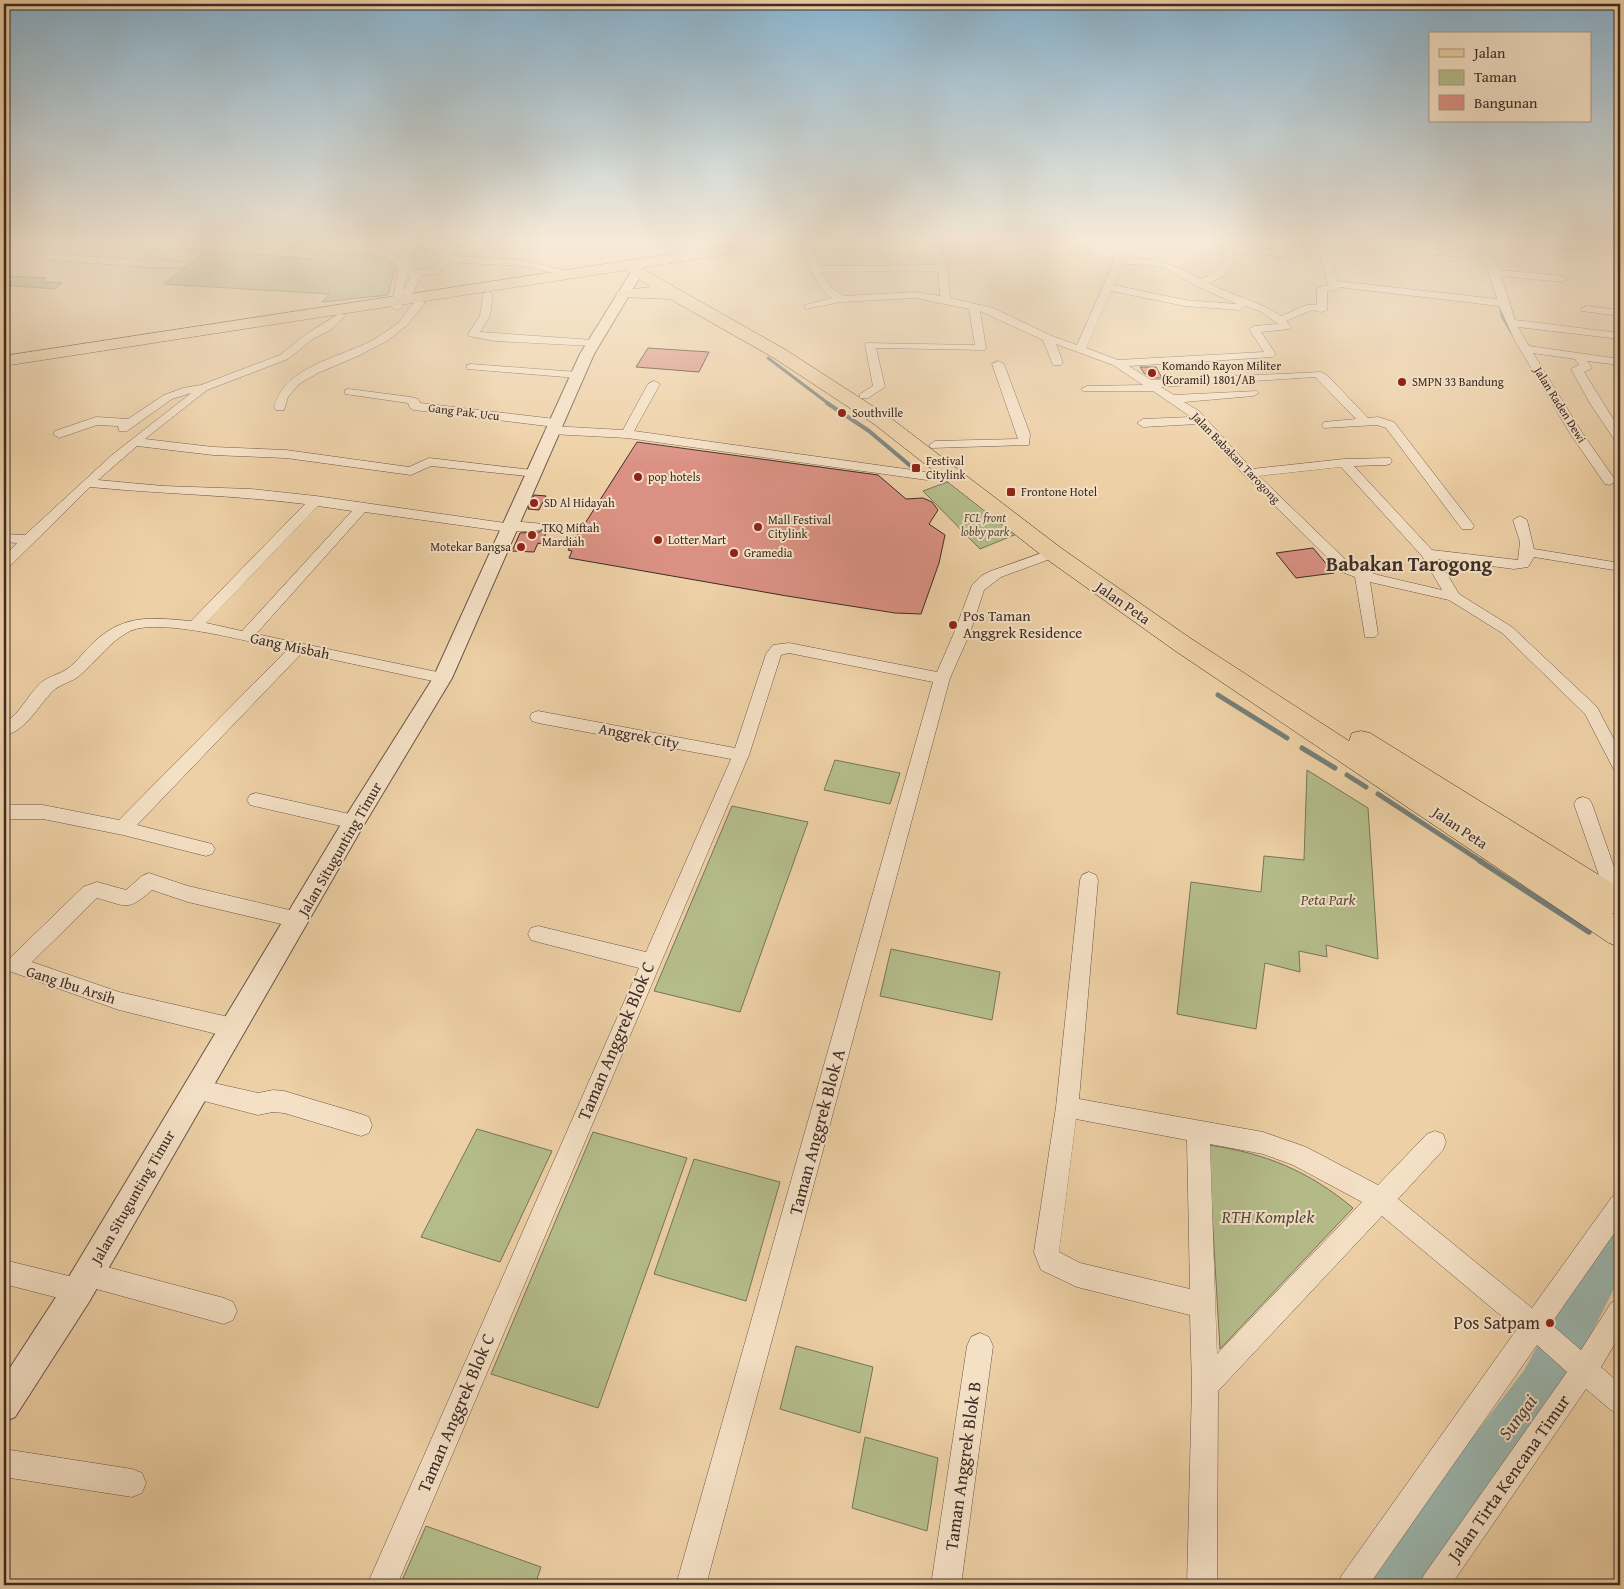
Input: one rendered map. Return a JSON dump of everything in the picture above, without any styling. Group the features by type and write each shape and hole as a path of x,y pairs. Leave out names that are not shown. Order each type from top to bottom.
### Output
{"main road":[{"path":"4,362 298,317"},
{"path":"4,368 333,317"},
{"name":"Jalan Peta","path":"720,317 934,445 1285,702 1620,934"},
{"name":"Jalan Peta","path":"733,317 756,328 864,396 953,474 1053,553 1182,644 1285,702 1616,900"}],"street":[{"path":"59,434 96,422 126,426 168,397 187,390 203,388 284,357 309,336 328,327 339,317"},
{"path":"280,408 282,396 303,376 356,353 393,332 401,326 408,318 406,317"},
{"path":"484,317 473,334 496,338 593,343"},
{"name":"Jalan Situgunting Timur","path":"4,1406 83,1282 354,822 442,678 553,426 593,343 610,317"},
{"path":"864,396 879,387 870,345 980,348 975,317"},
{"name":"Jalan Babakan Tarogong","path":"1004,317 1048,338 1117,362 1200,420 1249,473 1347,569 1362,576 1454,597 1516,638 1587,706 1594,715 1620,766"},
{"path":"1080,349 1094,317"},
{"path":"1117,362 1269,355 1271,354 1254,329 1284,328 1280,320 1276,317"},
{"path":"1280,320 1287,317"},
{"name":"Jalan Raden Dewi","path":"1508,317 1577,435 1610,481"},
{"path":"1510,323 1620,336"},
{"path":"1048,338 1057,363"},
{"path":"1525,349 1578,356 1619,365"},
{"path":"1578,356 1586,368 1577,369 1597,405 1620,439"},
{"path":"934,445 1025,442 1024,434 998,364"},
{"path":"471,367 577,375"},
{"path":"1088,390 1317,374 1323,377 1366,423"},
{"path":"627,434 654,384"},
{"path":"4,564 87,482 135,442 188,403 203,388"},
{"name":"Gang Pak. Ucu","path":"349,392 411,400 414,401 413,405 417,406 553,426 627,434 919,475 937,476 953,474"},
{"path":"1171,399 1253,392"},
{"path":"1143,422 1200,420"},
{"path":"1328,425 1383,422 1393,427 1467,526"},
{"path":"135,442 213,451 286,454 411,472 429,462 532,474"},
{"path":"1249,473 1344,463 1386,461"},
{"path":"1344,463 1428,554 1454,597"},
{"path":"87,482 163,490 251,493 510,526 540,527"},
{"path":"195,626 316,500"},
{"path":"244,637 310,568 343,531 345,525 363,507"},
{"path":"1428,554 1514,565 1523,564 1528,552 1520,520"},
{"path":"4,538 28,539"},
{"path":"1528,552 1620,567"},
{"name":"Taman Anggrek Blok A","path":"691,1585 942,678 977,588 986,579 996,574 1053,553"},
{"path":"1362,576 1370,634"},
{"name":"Gang Misbah","path":"4,730 17,723 50,685 73,673 111,636 137,623 161,622 195,626 442,678"},
{"path":"122,828 298,648"},
{"name":"Taman Anggrek Blok C","path":"382,1585 741,755 751,730 774,654 778,649 789,648 942,678"},
{"name":"Anggrek City","path":"538,717 741,755"},
{"path":"256,800 354,822"},
{"path":"1583,804 1616,900"},
{"path":"4,812 43,812 122,828 206,849"},
{"path":"1088,880 1067,1107 1046,1252 1050,1261 1076,1275 1203,1305"},
{"name":"Gang Ibu Arsih","path":"233,1028 119,1001 16,965 66,914 93,890 129,898 149,881 298,920"},
{"path":"538,934 650,962"},
{"path":"196,1089 261,1105 273,1101 284,1102 360,1125"},
{"path":"1067,1107 1263,1143 1298,1155 1346,1179 1382,1201 1620,1401"},
{"path":"1198,1132 1205,1386 1202,1585"},
{"path":"1205,1386 1382,1201 1435,1142"},
{"path":"1560,1349 1620,1205"},
{"path":"4,1272 83,1282 224,1311"},
{"path":"1352,1585 1560,1349 1620,1312"},
{"name":"Taman Anggrek Blok B","path":"946,1585 980,1346"},
{"name":"Jalan Tirta Kencana Timur","path":"1434,1585 1560,1349"},
{"path":"4,1463 132,1482"}],"green space":[{"name":"FCL front lobby park","path":"958,478 1024,531 980,549 923,491"},
{"path":"835,760 900,773 890,804 824,790"},
{"name":"Peta Park","path":"1307,770 1368,808 1378,959 1326,945 1327,957 1299,951 1300,972 1265,963 1256,1029 1177,1014 1191,882 1261,892 1264,856 1304,860"},
{"path":"732,806 808,822 740,1012 654,991"},
{"path":"891,949 1000,972 992,1020 880,996"},
{"path":"477,1129 552,1151 500,1262 421,1237"},
{"path":"593,1132 687,1158 598,1408 491,1374"},
{"name":"RTH Komplek","path":"1208,1145 1249,1153 1285,1166 1320,1184 1353,1208 1220,1349"},
{"path":"694,1159 780,1182 746,1301 654,1274"},
{"path":"796,1346 873,1367 860,1433 780,1409"},
{"path":"865,1437 938,1458 927,1531 852,1508"},
{"path":"426,1526 541,1567 535,1585 400,1585"}],"building":[{"path":"648,348 709,352 699,372 636,367"},
{"name":"Komando Rayon Militer (Koramil) 1801/AB","path":"1140,367 1156,367 1162,378 1152,378 1144,373"},
{"name":"Mall Festival Citylink","path":"637,442 878,475 906,499 923,498 932,502 938,510 929,524 945,535 939,563 921,614 895,613 787,596 569,558 572,551 568,550"},
{"name":"SD Al Hidayah","path":"534,495 546,496 539,510 528,509"},
{"name":"TKQ Miftah Mardiah","path":"548,527 542,544 538,543 534,552 512,551 520,533 539,532"},
{"path":"1313,548 1334,573 1296,578 1276,553"}],"waterway":[{"path":"1503,317 1512,333"},
{"path":"768,358 829,404"},
{"path":"827,403 869,431 919,473"},
{"path":"1218,695 1287,738"},
{"path":"1302,748 1335,768"},
{"path":"1347,775 1366,787"},
{"path":"1378,794 1482,862"},
{"path":"1480,861 1589,932"},
{"name":"Sungai","path":"1391,1585 1541,1385 1620,1234"}],"place":[{"name":"Komando Rayon Militer (Koramil) 1801/AB","path":"1152,373"},
{"name":"SMPN 33 Bandung","path":"1402,382"},
{"name":"Southville","path":"842,413"},
{"name":"Festival Citylink","path":"916,468"},
{"name":"pop hotels","path":"638,477"},
{"name":"Frontone Hotel","path":"1011,492"},
{"name":"SD Al Hidayah","path":"534,503"},
{"name":"Mall Festival Citylink","path":"758,527"},
{"name":"TKQ Miftah Mardiah","path":"532,535"},
{"name":"Lotter Mart","path":"658,540"},
{"name":"Motekar Bangsa","path":"521,547"},
{"name":"Gramedia","path":"734,553"},
{"name":"Pos Taman Anggrek Residence","path":"953,625"},
{"name":"Pos Satpam","path":"1550,1323"}],"district":[{"name":"Babakan Tarogong","path":"1409,564"}]}
